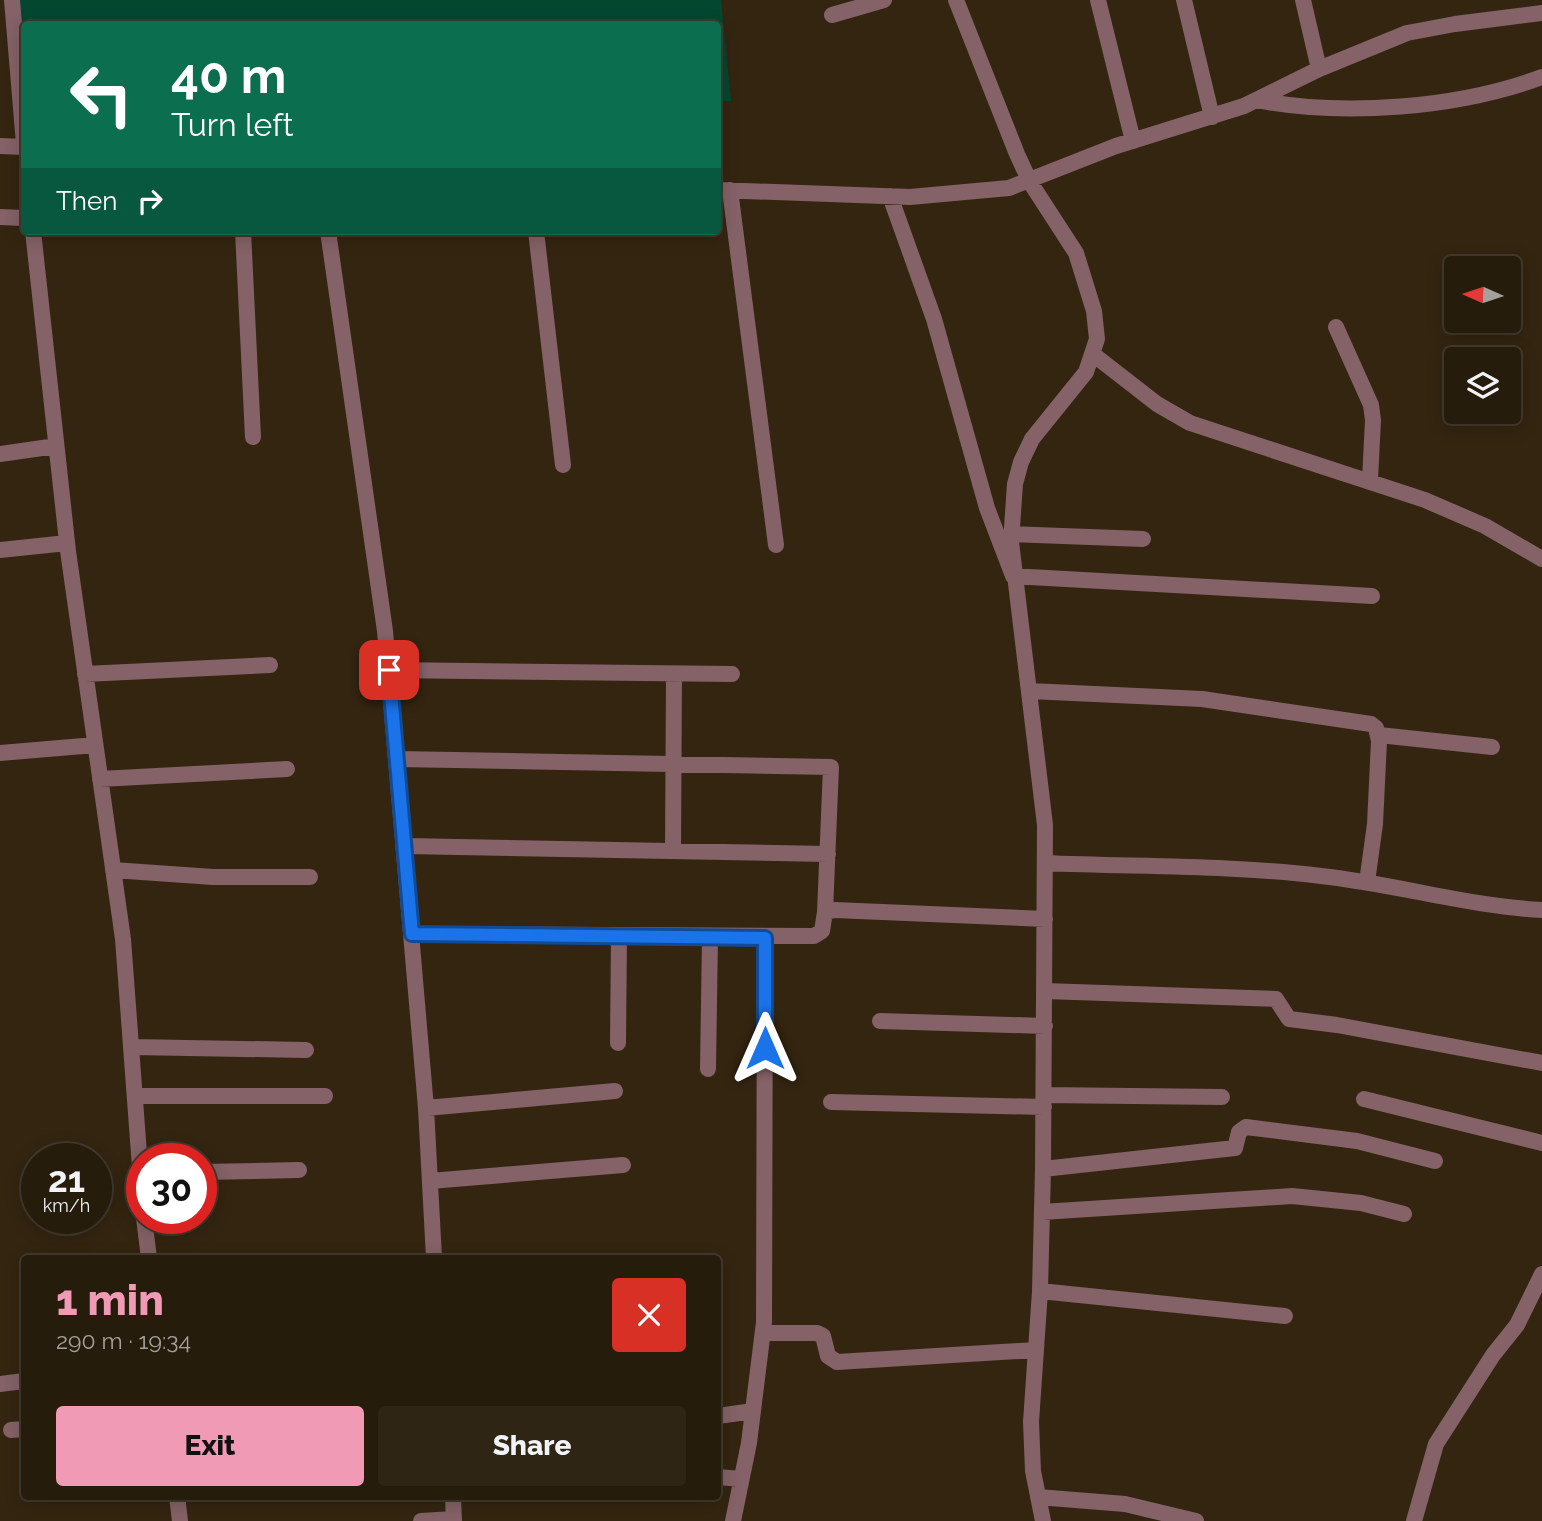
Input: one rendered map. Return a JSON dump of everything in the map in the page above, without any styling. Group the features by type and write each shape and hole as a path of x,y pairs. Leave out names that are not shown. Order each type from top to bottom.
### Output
{"street":[{"path":"12,0 21,110"},
{"path":"832,15 884,0"},
{"path":"956,0 1030,182 1076,253 1094,312 1097,339 1094,355 1086,372 1032,439 1021,461 1015,484 1011,534 1013,576 1042,783 1045,863 1042,1212 1040,1291 1031,1422 1033,1471 1043,1521"},
{"path":"1098,0 1133,141"},
{"path":"1184,0 1212,117"},
{"path":"1303,0 1319,69"},
{"path":"776,545 724,190 890,196 982,191 1030,182 1133,141 1212,117 1256,100 1319,69 1406,33 1542,13"},
{"path":"1256,100 1320,108 1415,104 1467,97 1542,78"},
{"path":"0,146 21,146"},
{"path":"890,196 934,319 987,508 1013,576"},
{"path":"0,218 21,218"},
{"path":"33,235 68,543 113,870 133,1047 139,1143"},
{"path":"243,235 253,438"},
{"path":"329,235 389,670 426,1108 434,1255"},
{"path":"536,235 563,465"},
{"path":"1336,327 1371,405 1373,421 1370,480"},
{"path":"1094,355 1157,404 1190,423 1370,480 1485,526 1542,559"},
{"path":"0,454 56,446"},
{"path":"1011,534 1143,539"},
{"path":"0,550 68,543"},
{"path":"1013,576 1372,596"},
{"path":"85,674 270,665"},
{"path":"389,670 732,674"},
{"path":"673,851 674,674"},
{"path":"1030,691 1157,695 1258,705 1371,724 1379,735 1376,824 1367,882"},
{"path":"1379,735 1492,747"},
{"path":"0,753 95,745"},
{"path":"398,759 831,767 825,912 819,935 765,938 619,934 412,934"},
{"path":"100,779 287,769"},
{"path":"405,846 828,854"},
{"path":"1045,863 1263,872 1367,882 1463,901 1542,910"},
{"path":"113,870 213,877 310,877"},
{"path":"825,912 1045,919"},
{"path":"618,1043 619,934"},
{"path":"708,1069 710,937"},
{"path":"733,1521 753,1411 763,1333 765,938"},
{"path":"1045,991 1276,999 1289,1019 1337,1025 1542,1063"},
{"path":"880,1021 1045,1026"},
{"path":"133,1047 306,1050"},
{"path":"426,1108 615,1091"},
{"path":"135,1096 325,1096"},
{"path":"831,1102 1222,1097"},
{"path":"1364,1099 1542,1143"},
{"path":"1043,1169 1235,1148 1239,1132 1246,1127 1357,1141 1435,1161"},
{"path":"430,1181 623,1165"},
{"path":"217,1172 299,1170"},
{"path":"1042,1212 1292,1196 1360,1203 1404,1214"},
{"path":"146,1234 149,1255"},
{"path":"1415,1521 1436,1444 1493,1355 1513,1331 1542,1274"},
{"path":"1040,1291 1285,1316"},
{"path":"763,1333 817,1333 823,1336 831,1360 844,1363 1036,1350"},
{"path":"0,1384 21,1381"},
{"path":"721,1416 753,1411"},
{"path":"721,1477 741,1479"},
{"path":"1038,1497 1125,1504 1196,1521"},
{"path":"177,1500 180,1521"},
{"path":"421,1521 454,1520 453,1500"}],"green space":[{"path":"18,0 721,0 731,101 721,101 721,21 21,21 21,53"}],"route":[{"path":"389,670 412,934 624,934 765,938 765,1048"}]}
